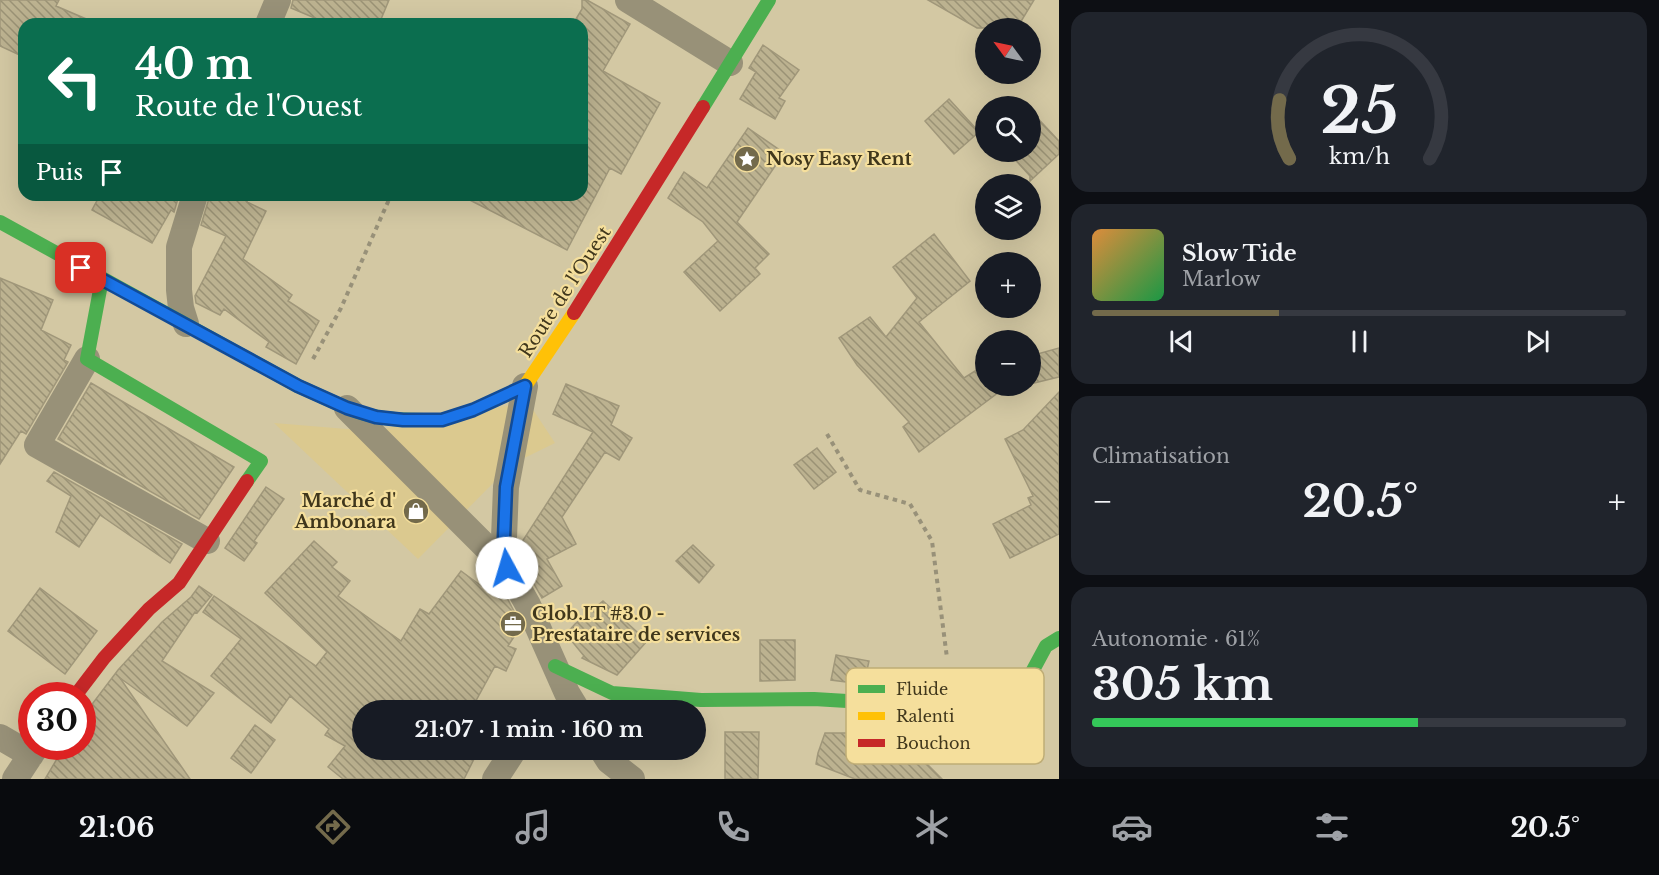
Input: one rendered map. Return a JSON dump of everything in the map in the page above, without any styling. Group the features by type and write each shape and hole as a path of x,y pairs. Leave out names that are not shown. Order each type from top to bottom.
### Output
{"street":[{"path":"270,18 278,0"},
{"path":"628,0 730,63"},
{"name":"Route de l'Ouest","path":"0,222 298,386 347,408 376,417 442,420 473,410 525,386 589,290 769,0"},
{"path":"186,324 179,290 180,247 193,201"},
{"path":"102,279 87,359 37,445 207,541"},
{"path":"86,682 104,658 149,609 179,583 261,461 87,359"},
{"path":"507,568 504,538 506,487 525,386"},
{"path":"347,408 507,568 528,605 555,666 564,700"},
{"path":"1034,668 1046,646 1059,638"},
{"path":"555,666 612,693 701,700 846,701"},
{"path":"0,737 18,745"},
{"path":"15,779 27,760"},
{"path":"495,779 507,760"},
{"path":"608,760 632,779"}],"path":[{"path":"298,386 341,308 388,201"},
{"path":"827,434 860,490 910,504 932,541 948,668"}],"shaded area":[{"name":"Marché d' Ambonara","path":"528,402 555,443 512,464 418,559 274,423 371,431"}],"building":[{"path":"0,0 59,0 56,6 84,18 18,18 18,54 0,46"},
{"path":"293,0 389,0 382,18 315,18 291,8"},
{"path":"582,0 587,0 630,24 603,71 660,103 621,174 610,168 567,250 472,201 588,201 588,18 577,18 582,9"},
{"path":"928,0 1034,0 1023,18 975,18 975,27"},
{"path":"763,45 799,70 779,98 785,101 775,119 740,99 756,72 749,68"},
{"path":"949,99 975,128 975,136 954,154 925,121"},
{"path":"1041,122 1059,141 1059,154 1038,174 1028,174 1017,162 1041,162"},
{"path":"748,128 784,153 737,222 769,254 755,268 760,274 720,311 684,272 718,241 703,222 668,198 684,172 707,188"},
{"path":"97,201 177,201 174,212 171,210 152,243 92,210"},
{"path":"208,201 247,201 266,211 243,259 292,295 288,301 319,321 296,364 266,347 269,342 224,309 220,315 196,303 195,296 226,236 201,225"},
{"path":"934,234 970,281 919,322 964,378 975,371 975,396 994,396 919,452 903,427 909,422 857,365 839,338 870,317 886,337 917,298 893,267"},
{"path":"0,278 53,300 41,330 71,345 64,360 68,362 26,434 21,431 0,464"},
{"path":"1059,348 1059,377 1041,381 1041,353"},
{"path":"91,383 234,467 199,519 58,439"},
{"path":"566,384 619,406 611,425 632,438 619,460 605,452 562,517 576,544 547,559 562,586 542,598 521,561 520,545 593,432 553,414"},
{"path":"1059,392 1059,534 1010,558 993,524 1031,505 1028,498 1033,496 1005,439 1023,430"},
{"path":"817,448 836,472 814,489 794,465"},
{"path":"54,472 182,544 170,563 100,515 79,547 56,532 71,496 47,481"},
{"path":"266,487 284,499 254,541 257,543 244,561 225,548"},
{"path":"314,541 337,562 332,567 350,581 338,596 401,641 420,609 429,614 461,571 491,593 494,588 506,596 515,613 513,615 521,626 508,646 516,649 506,671 495,666 476,700 352,700 352,760 474,760 464,779 343,779 328,767 345,746 325,735 329,729 290,696 271,723 211,676 241,639 203,612 214,596 316,666 327,652 265,593"},
{"path":"693,545 714,565 699,583 676,561"},
{"path":"199,586 212,595 197,613 195,612 162,661 214,693 187,726 120,678 190,779 45,779 56,760 96,760 96,699 118,670 162,622 191,597"},
{"path":"40,588 97,631 65,674 8,631"},
{"path":"603,601 647,641 617,675 582,658 584,656 566,634"},
{"path":"760,640 795,640 795,680 760,681"},
{"path":"836,655 869,661 867,668 846,668 846,682 831,680"},
{"path":"255,725 275,740 251,773 231,758"},
{"path":"725,732 759,732 758,779 725,779"},
{"path":"825,733 846,733 846,764 927,764 942,779 855,779 816,764"}],"traffic: fast":[{"path":"703,107 769,0"},
{"path":"0,222 298,386 368,415 390,419 425,420"},
{"path":"102,279 87,359 261,461 247,481"},
{"path":"1034,668 1046,646 1059,638"},
{"path":"555,666 612,693 701,700 846,701"}],"traffic: slow":[{"path":"425,420 442,420 473,410 525,386 574,313"}],"traffic: jam":[{"path":"574,313 703,107"},
{"path":"86,682 104,658 149,609 179,583 247,481"}],"place":[{"name":"Nosy Easy Rent","path":"747,159"},
{"name":"Marché d' Ambonara","path":"416,511"},
{"name":"Glob.IT #3.0 - Prestataire de services","path":"513,624"}],"route":[{"path":"81,268 298,386 347,408 376,417 442,420 473,410 525,386 506,487 504,538 507,568"}]}
